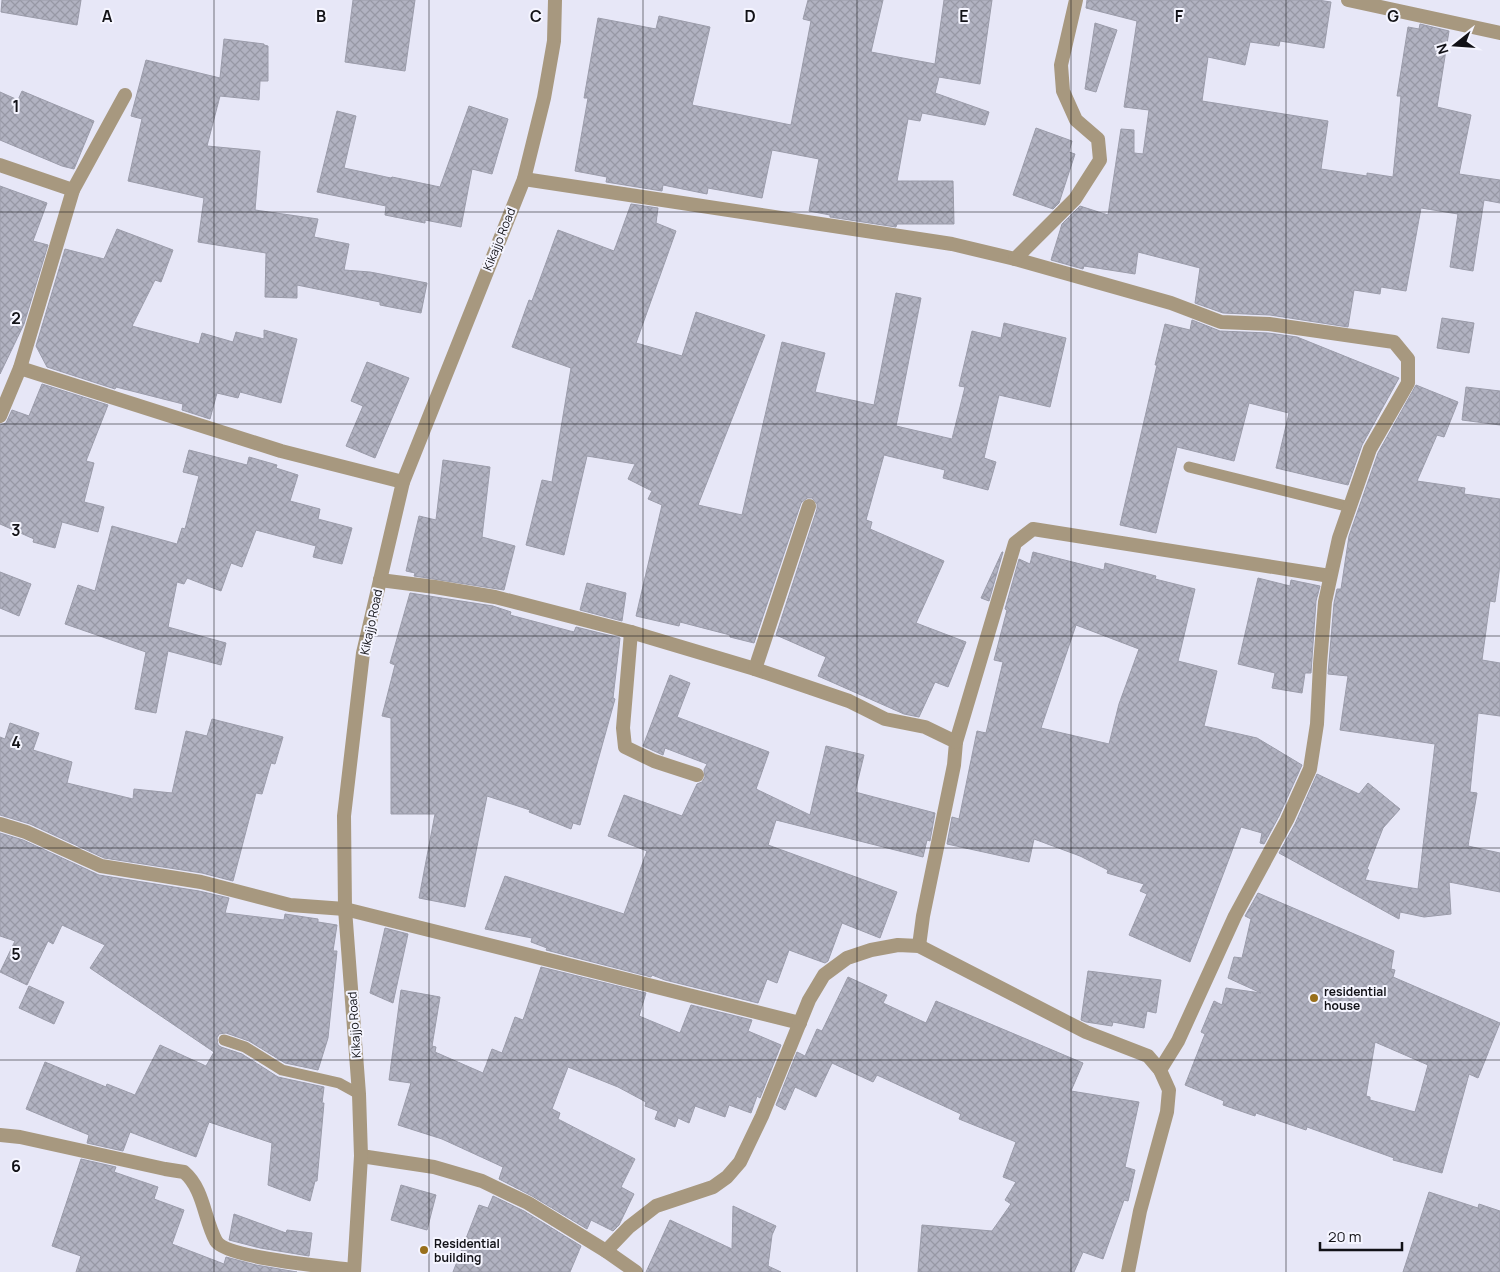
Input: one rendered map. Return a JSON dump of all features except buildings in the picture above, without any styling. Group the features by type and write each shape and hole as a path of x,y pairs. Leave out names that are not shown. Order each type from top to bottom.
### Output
{"street":[{"name":"Kikajjo Road","path":"354,1271 360,1156 359,1094 345,909 344,816 363,653 403,482 524,179 544,98 554,41 555,0"},
{"path":"1016,259 1075,199 1100,160 1098,139 1076,120 1064,92 1062,65 1076,0"},
{"path":"1348,0 1500,33"},
{"path":"0,416 20,368 73,190 125,95"},
{"path":"0,165 73,190"},
{"path":"524,179 952,244 1016,259 1172,303 1221,322 1270,324 1394,342 1408,359 1408,383 1370,450 1339,538 1325,602 1317,724 1310,768 1287,820 1235,916 1178,1041 1160,1070"},
{"path":"20,368 280,451 403,482"},
{"path":"755,669 808,506"},
{"path":"919,946 923,916 954,765 956,742 1015,543 1033,530 1330,576"},
{"path":"380,580 495,597 632,632 755,669 849,701 885,719 924,728 956,742"},
{"path":"632,632 623,728 625,747 654,761 697,775"},
{"path":"0,824 26,832 101,866 201,882 290,905 345,909 800,1023"},
{"path":"606,1251 629,1227 656,1206 712,1187 727,1177 740,1162 762,1116 809,1000 824,975 847,958 871,950 898,945 919,946 1086,1032 1148,1056 1160,1070 1169,1090 1167,1112 1140,1211 1128,1272"},
{"path":"0,1135 20,1137 184,1172 194,1184 217,1244 230,1251 248,1256 354,1271"},
{"path":"360,1156 434,1167 482,1181 528,1203 606,1251 636,1272"}],"lane":[{"path":"1189,466 1350,507"},
{"path":"224,1040 245,1046 282,1070 339,1083 359,1094"}],"place":[{"name":"residential house","path":"1314,998"},
{"name":"Residential building","path":"424,1250"}]}
